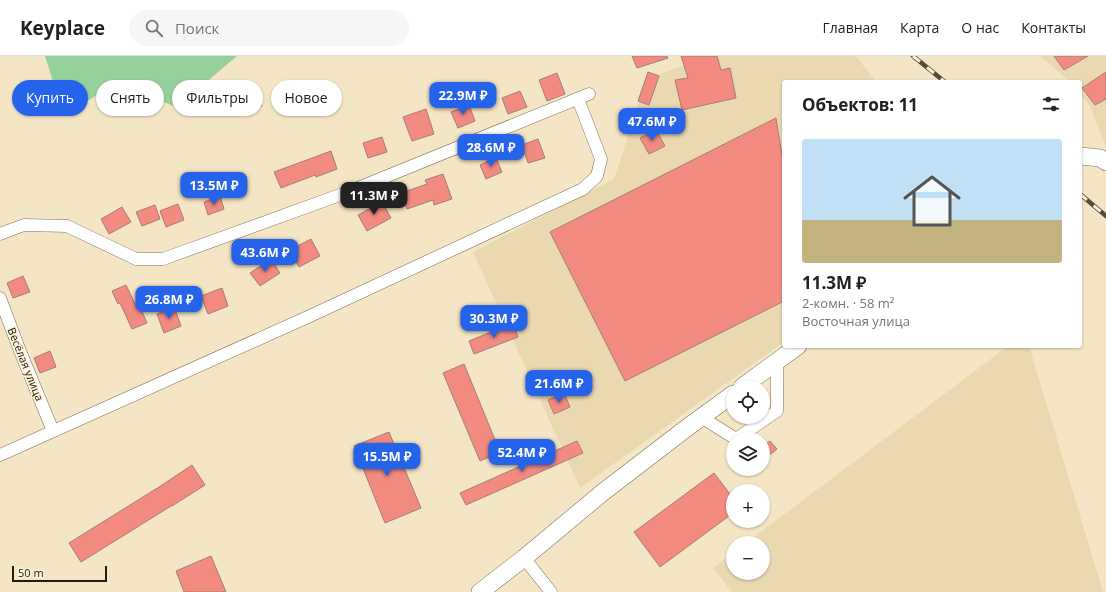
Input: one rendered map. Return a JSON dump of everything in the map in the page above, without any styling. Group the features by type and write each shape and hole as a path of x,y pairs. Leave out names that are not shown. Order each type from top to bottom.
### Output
{"main road":[{"path":"1082,156 1100,158 1106,162"},
{"path":"751,380 795,348"},
{"path":"480,592 524,558 602,493 726,399"}],"street":[{"path":"0,234 24,225 67,226 136,259 163,260 348,192 589,94"},
{"path":"0,454 310,316 583,189 597,176 602,159 578,99"},
{"name":"Весёлая улица","path":"0,298 53,431"},
{"path":"701,417 736,439 776,411 777,361"},
{"path":"524,558 551,592"}],"shaded area":[{"path":"713,56 856,56 874,80 782,80 782,343 731,380 726,380 726,384 580,488 473,252 614,179 647,78"},
{"path":"1040,56 1106,56 1106,146 1090,106 1082,96 1082,80 1069,80"},
{"path":"1005,348 1030,348 1103,592 732,592 713,568 726,558 726,580 770,580 770,536 755,536 766,528 770,528 770,525"}],"green space":[{"path":"45,56 237,56 209,80 172,80 172,105 164,102 164,80 96,80 96,96 88,101 88,80 53,80"}],"building":[{"path":"632,56 667,56 668,58 637,68"},
{"path":"681,56 717,56 721,70 730,68 736,98 682,110 675,80 688,78"},
{"path":"1054,56 1088,56 1064,70"},
{"path":"648,72 659,76 649,105 638,101"},
{"path":"1106,72 1106,99 1095,105 1082,88"},
{"path":"557,73 565,94 547,101 539,80"},
{"path":"520,91 527,107 508,114 502,98"},
{"path":"469,105 475,121 458,128 451,112"},
{"path":"426,109 434,134 412,141 403,117"},
{"path":"776,118 782,155 782,302 625,381 550,232"},
{"path":"656,130 665,146 649,154 640,138"},
{"path":"382,137 387,152 368,158 363,143"},
{"path":"538,139 545,158 528,163 522,145"},
{"path":"331,151 337,169 316,177 315,175 281,188 274,172"},
{"path":"496,158 502,172 486,179 480,165"},
{"path":"443,174 452,199 434,205 433,200 407,209 401,193 427,184 425,180"},
{"path":"220,196 224,209 208,215 204,202"},
{"path":"382,202 391,218 367,231 358,215"},
{"path":"178,204 184,220 166,227 160,211"},
{"path":"155,205 160,219 142,226 136,212"},
{"path":"122,207 131,222 109,234 101,219"},
{"path":"311,239 320,256 299,267 290,250"},
{"path":"271,259 280,273 260,286 250,273"},
{"path":"23,276 30,292 13,298 7,283"},
{"path":"126,285 137,308 140,307 147,323 132,329 120,303 118,304 112,291"},
{"path":"222,288 228,306 208,314 201,296"},
{"path":"174,307 181,326 164,333 157,314"},
{"path":"513,323 518,337 474,354 469,341"},
{"path":"50,351 56,367 40,373 34,358"},
{"path":"464,364 500,452 480,461 443,373"},
{"path":"564,393 570,407 554,414 548,400"},
{"path":"389,432 421,508 385,523 354,446"},
{"path":"577,441 583,453 466,505 460,493"},
{"path":"770,441 777,449 770,454"},
{"path":"192,465 205,485 81,562 69,543"},
{"path":"714,473 726,489 726,518 660,567 634,532"},
{"path":"211,556 226,592 184,592 176,571"}],"railway":[{"path":"913,56 943,80"},
{"path":"1082,196 1106,216"}]}
